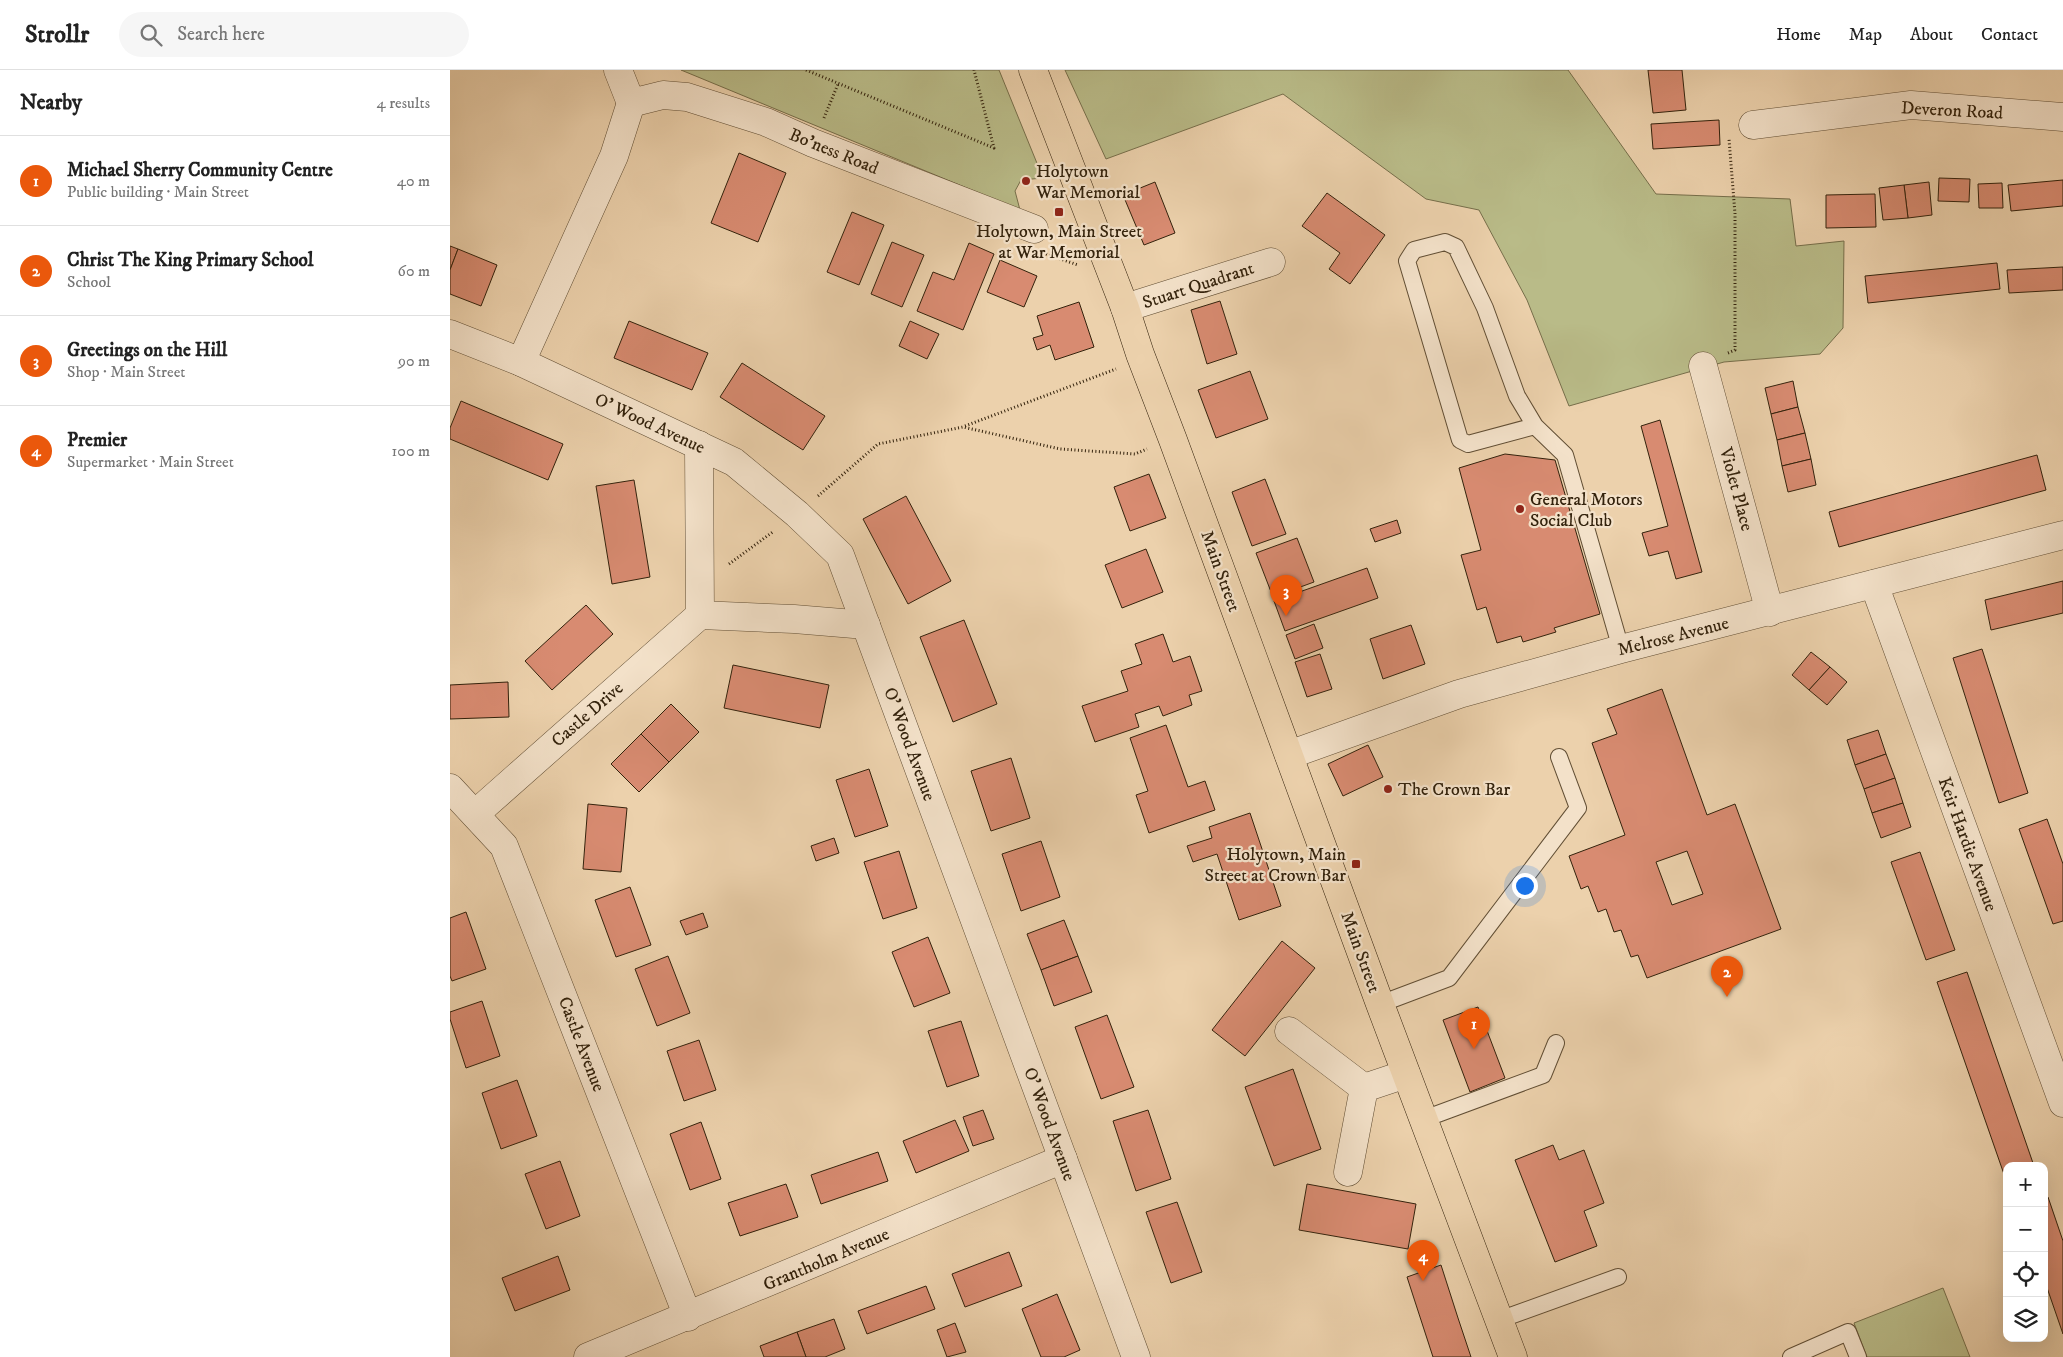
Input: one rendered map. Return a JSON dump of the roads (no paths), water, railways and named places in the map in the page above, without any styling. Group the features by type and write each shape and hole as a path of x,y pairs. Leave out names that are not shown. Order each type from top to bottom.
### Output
{"main road":[{"name":"Main Street","path":"1033,70 1125,308 1140,354 1380,1004 1513,1357"}],"street":[{"path":"521,362 614,156 631,103 618,70"},
{"name":"Bo'ness Road","path":"631,103 663,95 687,97 766,122 813,143 1034,229"},
{"name":"Deveron Road","path":"1753,125 1911,105 2063,117"},
{"name":"Stuart Quadrant","path":"1125,308 1271,262"},
{"name":"O' Wood Avenue","path":"450,334 521,362 734,462 797,514 840,555 1136,1357"},
{"name":"Violet Place","path":"1703,366 1770,612"},
{"path":"698,445 700,614 866,625"},
{"name":"Melrose Avenue","path":"1289,755 1459,694 1621,649 2063,535"},
{"name":"Keir Hardie Avenue","path":"1874,584 2063,1103"},
{"name":"Castle Drive","path":"474,814 700,614"},
{"name":"Castle Avenue","path":"450,788 504,846 688,1316"},
{"path":"1288,1031 1364,1088"},
{"path":"1364,1088 1406,1074"},
{"path":"1348,1172 1364,1088"},
{"name":"Grantholm Avenue","path":"588,1357 1063,1159"}],"lane":[{"path":"1535,426 1468,444 1460,440 1407,261 1414,250 1445,242 1456,247 1485,308 1517,396 1535,426 1565,455 1621,649"},
{"path":"1380,1004 1449,978 1578,808 1559,757"},
{"path":"1424,1119 1543,1075 1556,1043"},
{"path":"1499,1320 1618,1277"},
{"path":"1791,1357 1848,1332 1858,1357"}],"place":[{"name":"Holytown War Memorial","path":"1026,181"},
{"name":"Holytown, Main Street at War Memorial","path":"1059,212"},
{"name":"General Motors Social Club","path":"1520,509"},
{"name":"Greetings on the Hill","path":"1286,616"},
{"name":"The Crown Bar","path":"1388,789"},
{"name":"Holytown, Main Street at Crown Bar","path":"1356,864"},
{"name":"Christ The King Primary School","path":"1727,997"},
{"name":"Michael Sherry Community Centre","path":"1474,1049"},
{"name":"Premier","path":"1423,1281"}]}
